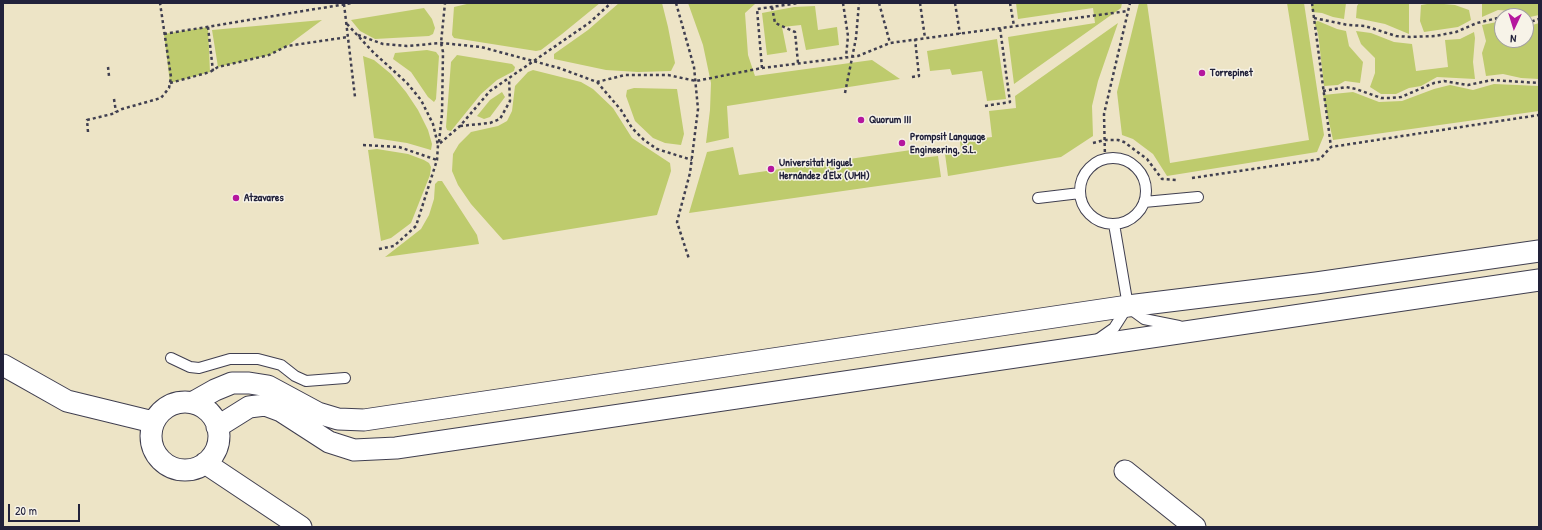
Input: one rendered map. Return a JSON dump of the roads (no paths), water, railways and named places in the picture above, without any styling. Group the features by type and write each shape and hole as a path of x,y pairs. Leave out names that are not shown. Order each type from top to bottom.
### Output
{"street":[{"path":"192,403 215,390 232,383 249,383 268,386 318,413 338,419 364,420 1128,306 1316,283 1539,251"},
{"path":"217,426 249,407 265,405 281,411 329,442 354,450 396,448 1539,280"},
{"path":"3,365 67,401 153,422"},
{"path":"180,402 192,403 203,407 212,416 217,426 219,437 217,447 205,463 195,468 184,470 173,468 163,462 156,454 151,444 150,433 153,422 160,412 169,405 180,402"},
{"path":"205,463 301,527"},
{"path":"1125,471 1195,527"}],"lane":[{"path":"1115,157 1134,165 1141,172 1145,182 1146,192 1140,211 1132,218 1124,222 1114,224 1095,218 1082,203 1080,193 1080,184 1083,175 1092,165 1105,158 1115,157"},
{"path":"1038,198 1080,193"},
{"path":"1144,202 1198,197"},
{"path":"1114,224 1128,306 1144,319 1164,324 1204,329"},
{"path":"1091,345 1114,328 1128,306"},
{"path":"171,358 190,367 199,368 230,359 258,358 281,365 295,376 306,381 345,378"}],"place":[{"name":"Torrepinet","path":"1202,73"},
{"name":"Quorum III","path":"861,120"},
{"name":"Prompsit Language Engineering, S.L.","path":"902,143"},
{"name":"Universitat Miguel Hernández d'Elx (UMH)","path":"771,169"},
{"name":"Atzavares","path":"236,198"}]}
